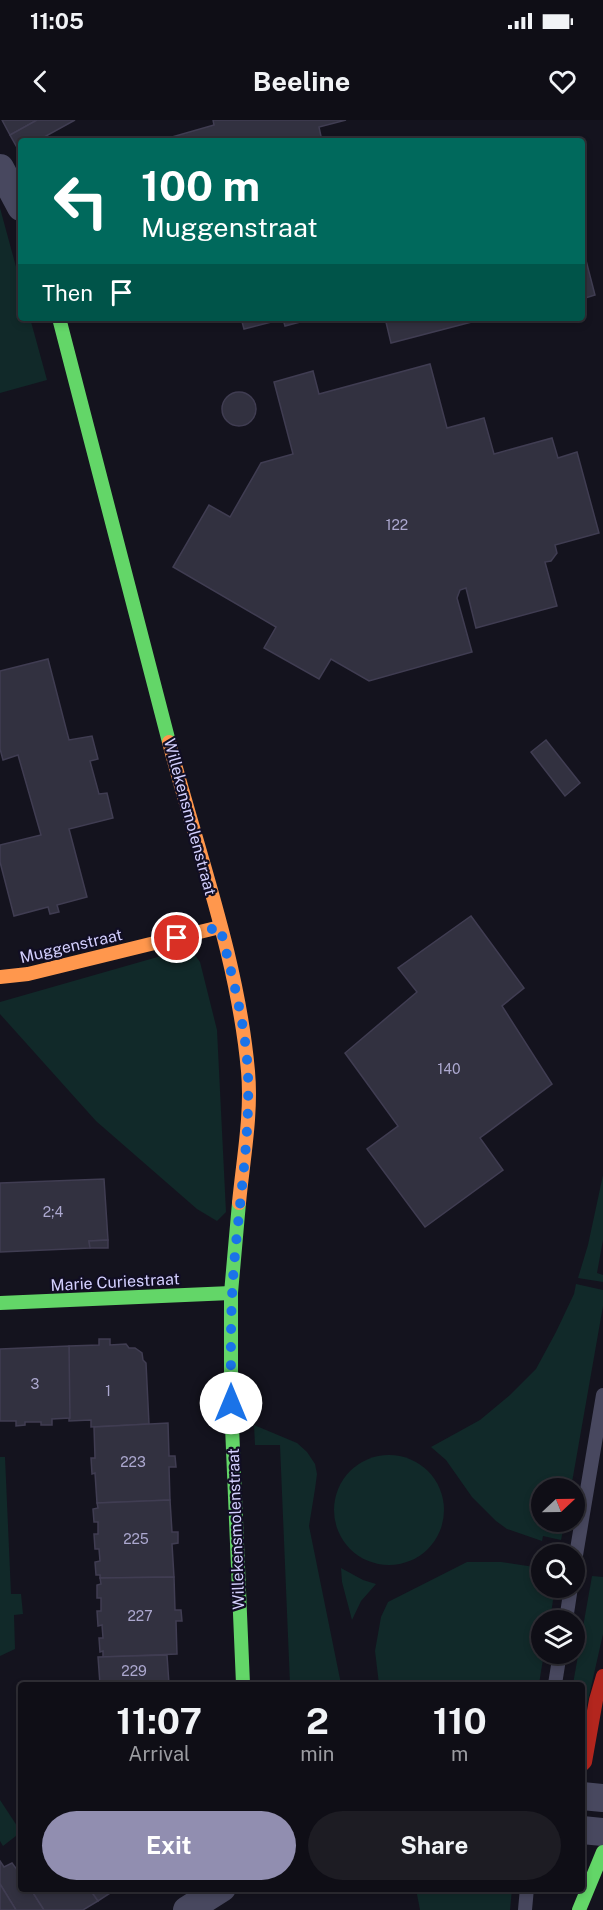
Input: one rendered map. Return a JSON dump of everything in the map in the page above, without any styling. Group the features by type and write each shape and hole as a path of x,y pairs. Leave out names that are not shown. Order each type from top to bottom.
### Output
{"street":[{"path":"0,168 18,201"},
{"name":"Willekensmolenstraat","path":"59,321 171,751 220,927 243,1033 248,1073 248,1111 231,1293 231,1403 243,1682"},
{"name":"Muggenstraat","path":"0,977 27,974 220,927"},
{"name":"Marie Curiestraat","path":"0,1303 231,1293"},
{"path":"585,1762 596,1700 603,1676"},
{"path":"585,1796 603,1798"},
{"path":"585,1830 603,1832"},
{"path":"579,1910 603,1852"},
{"path":"187,1910 216,1892"}],"lane":[{"path":"578,1544 603,1395"},
{"path":"555,1682 558,1664"},
{"path":"525,1910 527,1892"}],"green space":[{"path":"0,208 18,274 18,321 31,321 47,380 0,393"},
{"path":"192,951 200,962 217,1030 226,1212 217,1221 197,1209 96,1121 0,1014 0,1002 161,956"},
{"path":"603,1175 603,1240 597,1273 603,1275 603,1282 578,1278 588,1245"},
{"path":"576,1284 603,1290 603,1306 573,1478 531,1478 531,1532 563,1532 561,1540 543,1536 542,1541 507,1529 496,1521 472,1497 446,1460 431,1447 480,1420 536,1369 574,1294"},
{"path":"254,1425 297,1443 315,1464 317,1474 309,1526 341,1682 290,1682 280,1445 255,1445"},
{"path":"389,1455 410,1459 428,1471 440,1489 444,1510 440,1531 428,1549 410,1561 389,1565 368,1561 350,1549 338,1531 334,1510 338,1489 350,1471 368,1459"},
{"path":"0,1457 5,1457 11,1594 21,1594 23,1614 14,1615 15,1649 0,1656"},
{"path":"467,1562 501,1562 531,1566 531,1598 553,1598 552,1610 531,1610 531,1664 542,1664 539,1682 379,1682 375,1651 381,1617 388,1602"},
{"path":"341,1568 376,1584 361,1601 352,1620 342,1582"},
{"path":"592,1576 603,1577 603,1634 585,1714 585,1682 573,1682 577,1664 585,1664 585,1616"},
{"path":"0,1800 18,1827 18,1834 3,1846 0,1841"},
{"path":"417,1892 512,1892 510,1910 420,1910"}],"building":[{"path":"2,120 37,120 10,135"},
{"path":"37,120 75,120 42,138 18,138 18,149 10,135"},
{"path":"213,120 346,120 319,127 321,138 168,138 214,125"},
{"path":"585,257 595,295 585,298"},
{"path":"242,321 275,321 244,329"},
{"path":"284,321 304,321 285,326"},
{"path":"386,321 475,321 391,343"},
{"path":"430,364 447,428 484,418 494,454 552,438 558,458 577,452 599,533 555,545 557,553 551,561 545,562 557,606 476,628 466,588 460,590 457,598 472,652 369,681 331,659 319,679 264,648 276,627 173,567 209,505 230,517 261,463 293,454 274,382 313,371 319,394"},
{"path":"239,392 251,397 256,409 251,421 239,426 227,421 222,409 227,397"},
{"path":"48,659 69,740 92,736 98,759 90,761 99,794 107,793 113,818 69,829 87,897 57,905 59,912 50,914 48,907 14,916 0,862 0,845 41,835 18,755 3,760 0,749 0,671"},
{"path":"546,740 580,783 565,796 531,752"},
{"path":"471,916 524,988 502,1006 552,1084 480,1138 503,1170 425,1227 367,1149 398,1126 345,1053 417,992 398,968"},
{"path":"104,1179 108,1240 89,1241 90,1248 0,1252 0,1183"},
{"path":"108,1240 108,1248 90,1248 89,1241"},
{"path":"99,1339 110,1339 110,1345 126,1344 129,1348 135,1348 142,1353 146,1363 149,1424 91,1427 91,1420 69,1421 69,1346 99,1345"},
{"path":"69,1346 70,1418 52,1419 52,1425 25,1422 25,1425 16,1426 16,1421 0,1421 0,1349"},
{"path":"168,1423 169,1456 175,1456 176,1467 169,1467 170,1500 97,1503 95,1473 92,1474 91,1458 95,1458 94,1427"},
{"path":"170,1500 172,1532 178,1532 178,1543 172,1544 174,1577 100,1578 100,1575 96,1575 95,1562 100,1561 99,1549 95,1549 94,1534 98,1534 98,1522 94,1522 93,1509 98,1508 97,1503"},
{"path":"174,1577 175,1610 181,1610 182,1621 176,1621 177,1654 103,1657 103,1651 100,1652 99,1638 103,1638 102,1625 98,1626 97,1611 101,1611 101,1598 97,1598 97,1585 101,1584 100,1578"},
{"path":"167,1655 169,1682 100,1682 98,1657"},
{"path":"0,1861 4,1867 12,1863 18,1871 18,1892 33,1892 44,1910 16,1910 0,1884"},
{"path":"0,1884 16,1910 0,1910"},
{"path":"33,1892 92,1892 98,1901 83,1910 44,1910"},
{"path":"92,1892 112,1892 98,1901"}],"traffic: fast":[{"path":"60,321 169,742"},
{"path":"239,1203 231,1293 231,1403 243,1682"},
{"path":"0,1303 231,1293"},
{"path":"579,1910 603,1852"}],"traffic: slow":[{"path":"169,742 226,946 243,1029 249,1104 239,1203"},
{"path":"0,977 28,974 220,927"}],"traffic: jam":[{"path":"585,1762 596,1700 603,1676"}],"route":[{"path":"177,938 220,927 236,993 248,1073 248,1111 231,1293 231,1403"}]}
